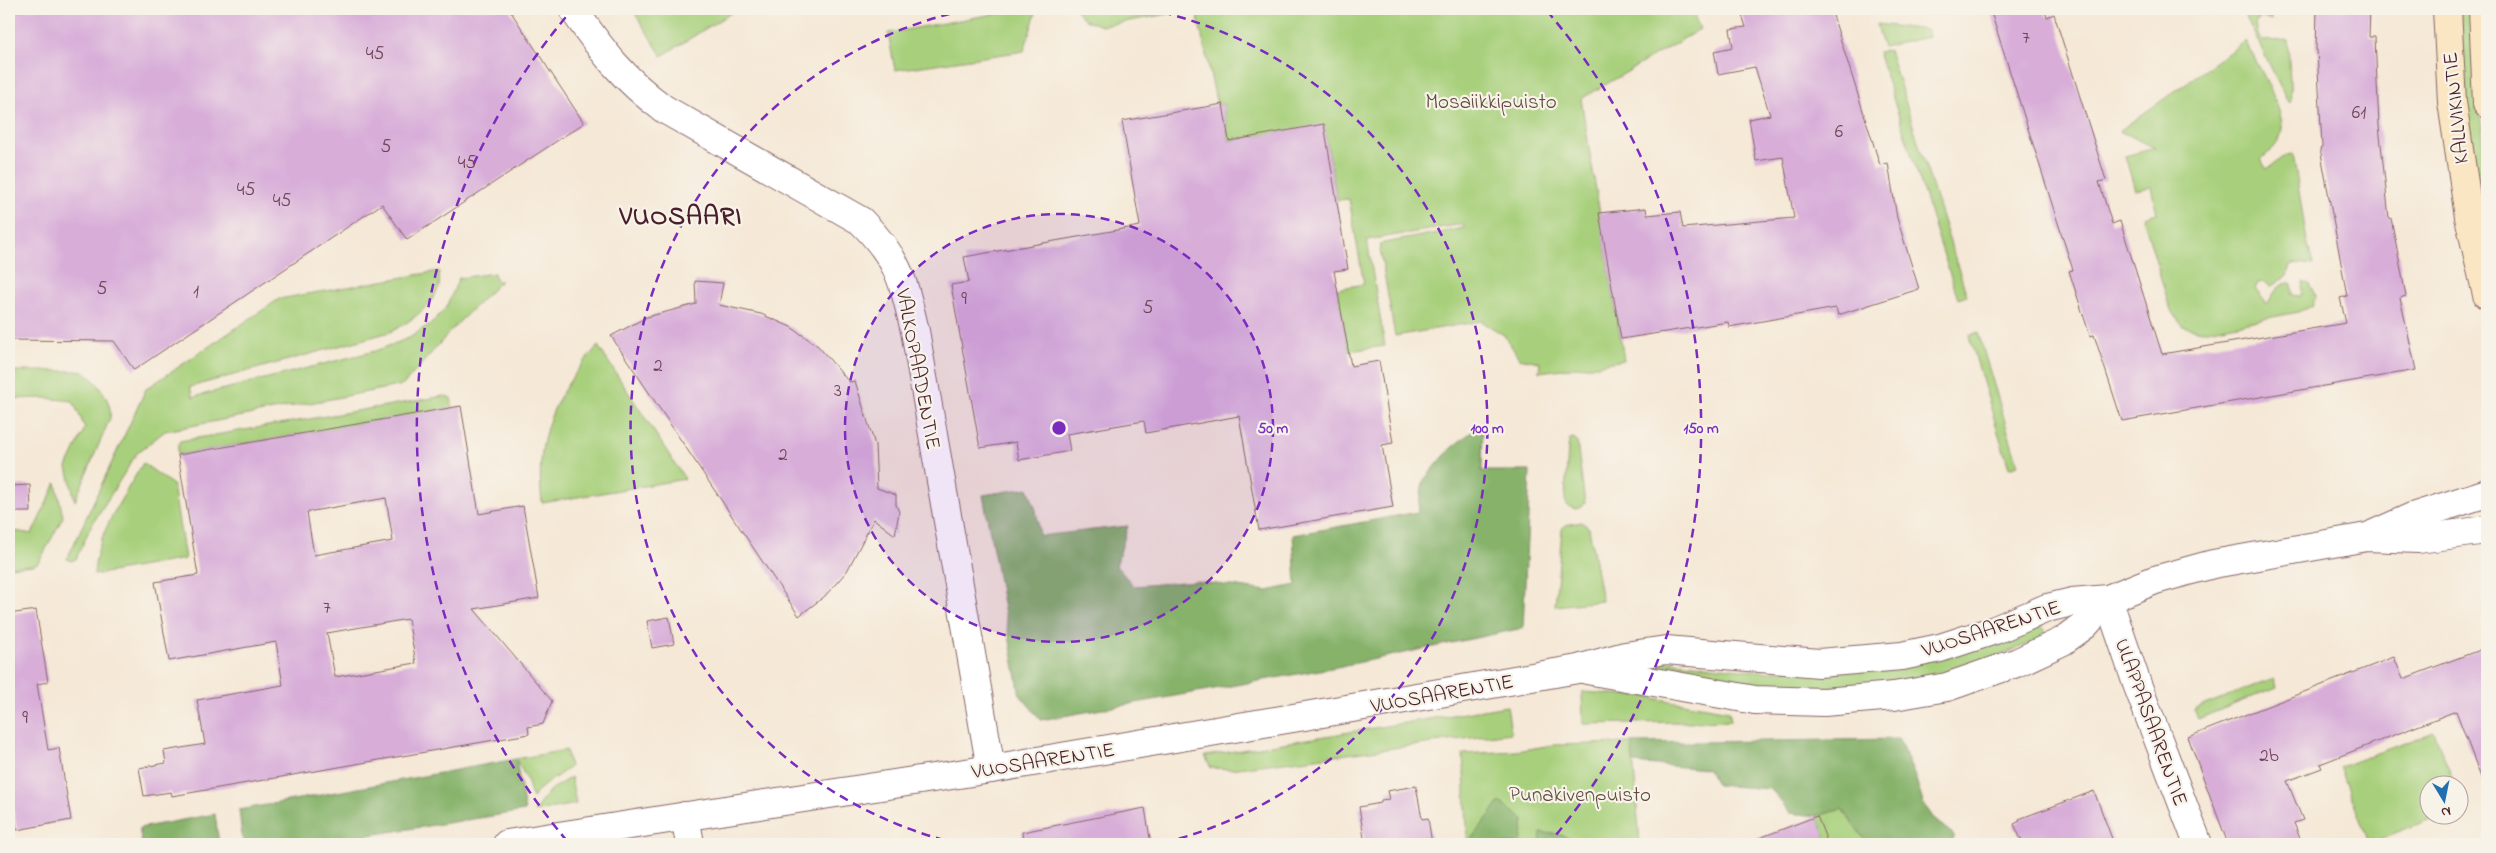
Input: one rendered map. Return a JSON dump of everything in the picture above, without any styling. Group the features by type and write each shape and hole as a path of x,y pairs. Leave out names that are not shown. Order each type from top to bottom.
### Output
{"main road":[{"name":"KALLVIKINTIE","path":"2447,9 2453,110 2469,217 2487,295"},
{"name":"KALLVIKINTIE","path":"2483,9 2487,104"}],"street":[{"name":"VALKOPAADENTIE","path":"573,9 604,54 638,90 664,108 861,221 879,240 897,266 915,330 990,769"},
{"name":"VUOSAARENTIE","path":"2367,537 2412,517 2487,493"},
{"name":"VUOSAARENTIE","path":"506,844 990,769 1578,669 1625,656 1666,650 1819,663 1902,656 1940,648 1986,633 2046,608 2072,602 2108,599 2184,571 2367,537 2418,539 2487,530"},
{"name":"VUOSAARENTIE","path":"1578,669 1755,700 1824,702 1894,696 1947,687 2016,663 2063,641 2085,625 2108,599"},
{"name":"ULAPPASAARENTIE","path":"2108,599 2137,684 2198,844"},
{"path":"685,816 690,844"}],"green space":[{"path":"632,9 737,9 662,56"},
{"path":"1021,9 1037,9 1024,51 895,70 888,33"},
{"path":"1075,9 1196,9 1101,26 1085,20"},
{"name":"Mosaiikkipuisto","path":"1196,9 1698,9 1699,11 1693,13 1700,29 1581,99 1624,360 1599,366 1539,372 1540,362 1519,358 1504,335 1481,321 1395,336 1379,244 1464,228 1463,224 1367,240 1385,346 1348,351 1337,289 1364,284 1349,199 1337,200 1324,125 1229,141 1223,104 1217,105"},
{"path":"2242,9 2271,9 2271,21 2261,17 2256,23 2258,35 2263,41 2288,40 2291,102 2288,102"},
{"path":"2460,9 2473,9 2475,75 2487,170 2487,213 2468,111"},
{"path":"1877,24 1927,30 1928,37 1883,47"},
{"path":"2245,41 2274,97 2281,119 2282,128 2278,142 2261,159 2266,169 2286,155 2293,154 2307,241 2313,265 2298,263 2290,265 2287,276 2270,287 2265,282 2258,283 2255,289 2267,304 2277,289 2287,283 2292,283 2292,295 2301,296 2303,282 2310,283 2315,296 2312,306 2298,312 2202,331 2182,326 2169,306 2143,217 2157,213 2151,187 2135,190 2125,156 2155,148 2119,131"},
{"path":"1889,50 1967,296 1958,299 1878,52"},
{"path":"439,271 439,287 431,301 412,319 390,332 190,387 193,397 375,351 409,338 430,324 446,308 459,278 494,273 496,281 501,281 457,324 403,385 165,431 137,453 91,526 76,559 71,561 67,559 146,389 279,299"},
{"path":"1978,332 2018,465 2009,468 1969,336"},
{"path":"598,346 685,479 542,503 541,457 550,418 570,382"},
{"path":"9,371 82,371 93,379 103,392 109,405 110,418 75,501 67,467 85,428 73,401 45,398 9,399"},
{"path":"444,396 451,398 453,408 178,455 180,441"},
{"path":"1483,423 1482,471 1530,471 1523,628 1342,666 1041,720 1020,695 983,495 1028,488 1036,510 1040,536 1128,526 1116,566 1134,586 1196,581 1267,591 1296,585 1293,535 1418,512 1423,481 1451,448"},
{"path":"1574,438 1577,442 1585,504 1575,509 1566,505 1565,498 1568,447 1570,439"},
{"path":"143,463 173,485 185,559 94,575 96,560 105,531"},
{"path":"56,483 63,517 39,562 34,565 9,567 9,530 32,534"},
{"path":"1582,522 1589,528 1602,601 1555,606 1562,529 1565,525"},
{"path":"2041,624 2048,636 1954,674 1889,687 1760,691 1655,669 1653,665 1656,660 1768,672"},
{"path":"2274,678 2277,687 2198,719 2194,709"},
{"path":"1582,692 1641,696 1729,711 1731,721 1583,724"},
{"path":"1507,706 1511,733 1230,769 1211,768 1205,756"},
{"path":"2434,732 2451,776 2418,776 2418,824 2369,843 2340,767"},
{"path":"1899,739 1916,779 1923,803 1935,820 1954,835 1950,844 1868,844 1842,809 1817,816 1790,813 1771,789 1717,785 1707,769 1633,763 1632,743"},
{"name":"Punakivenpuisto","path":"1632,743 1640,844 1468,844 1463,754 1516,751 1553,745"},
{"path":"566,750 570,767 542,787 532,798 528,782 516,759"},
{"path":"516,759 525,811 311,844 243,844 239,810"},
{"path":"571,777 576,804 534,812 549,791"},
{"path":"1500,802 1524,820 1521,844 1467,844"},
{"path":"1842,809 1868,844 1828,844 1817,816"},
{"path":"215,814 219,844 142,844 139,828"},
{"path":"1541,833 1557,834 1588,844 1540,844"}],"building":[{"path":"26,9 509,9 584,123 407,240 382,204 134,370 114,341 9,340 9,14"},
{"path":"1740,9 1831,9 1880,165 1888,163 1897,218 1919,289 1838,315 1836,308 1729,327 1728,322 1621,339 1599,213 1646,208 1647,215 1680,212 1683,228 1794,218 1783,157 1756,161 1749,119 1770,115 1755,67 1718,74 1714,51 1733,47 1730,29 1746,27"},
{"path":"1990,9 2044,9 2047,17 2054,14 2106,180 2099,182 2112,224 2120,221 2162,354 2346,323 2340,298 2347,296 2320,148 2322,147 2316,50 2317,9 2370,9 2369,37 2375,37 2379,126 2389,218 2391,218 2406,296 2400,298 2416,370 2122,421 2094,335 2090,336 2069,271 2073,270"},
{"path":"1223,104 1229,141 1324,124 1348,269 1334,271 1351,366 1379,361 1393,443 1382,445 1393,507 1259,530 1239,416 1146,433 1144,421 1067,434 1070,451 1019,460 1016,442 980,448 951,285 969,282 964,257 1140,226 1122,121"},
{"path":"695,281 723,283 719,305 761,314 791,327 818,346 849,382 855,381 875,445 877,488 896,495 896,505 899,512 895,535 874,519 847,571 825,596 799,616 611,336 647,317 696,304"},
{"path":"461,406 479,514 523,506 539,598 474,609 552,701 543,724 528,727 529,734 172,796 171,792 144,796 139,768 166,763 164,751 205,744 197,700 283,685 276,642 169,661 155,582 198,575 178,455","holes":["386,498 393,541 314,555 307,512","408,619 416,663 335,677 327,633"]},
{"path":"30,485 31,512 9,512 9,486"},
{"path":"36,610 48,682 37,684 48,750 59,748 71,820 17,830 9,783 9,614"},
{"path":"669,617 674,644 652,648 647,621"},
{"path":"2482,649 2487,661 2487,787 2485,788 2456,711 2320,764 2322,768 2287,781 2303,820 2294,823 2302,844 2228,844 2188,737 2394,657 2403,679"},
{"path":"1416,786 1422,819 1428,818 1432,844 1365,844 1359,807 1381,803 1381,800 1389,799 1387,791"},
{"path":"2094,791 2114,844 2023,844 2014,824 2020,821 2019,819"},
{"path":"1145,808 1151,844 1023,844 1022,832"},
{"path":"1817,816 1828,844 1750,844 1749,842"}],"district":[{"name":"VUOSAARI","path":"681,215"}]}
